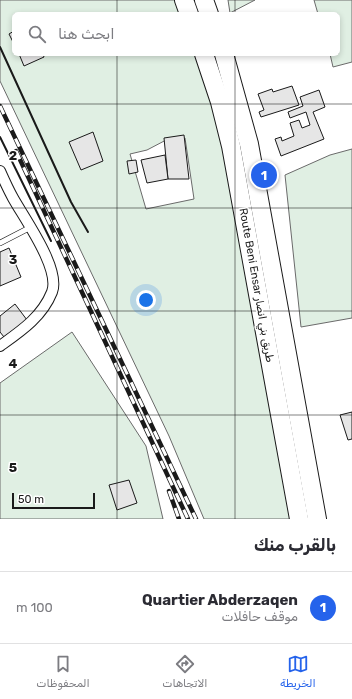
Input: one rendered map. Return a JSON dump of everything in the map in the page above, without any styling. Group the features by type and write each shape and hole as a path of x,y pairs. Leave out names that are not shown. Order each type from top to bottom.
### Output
{"highway":[{"path":"184,0 188,12"},
{"path":"204,0 208,12"},
{"name":"Route Beni Ensar طريق بني انصار","path":"205,56 220,102 231,146 299,519"},
{"name":"Route Beni Ensar طريق بني انصار","path":"225,56 249,144 317,519"}],"street":[{"path":"0,171 13,198 40,242 53,284 52,292 32,323 0,346"}],"lane":[{"path":"0,243 31,227"}],"green space":[{"path":"0,0 179,0 184,12 12,12 12,56 200,56 220,125 294,519 204,519 169,436 0,81","holes":["185,138 194,199 146,209 130,154 147,150 168,139"]},
{"path":"228,0 255,0 232,12 230,12"},
{"path":"314,0 352,0 352,62 333,67 330,56 340,56 340,12 317,12"},
{"path":"352,149 352,318 301,327 285,175 330,155"},
{"path":"72,332 146,446 163,519 0,519 0,383"}],"building":[{"path":"12,32 12,40 9,34"},
{"path":"20,56 44,56 44,57 24,66"},
{"path":"292,86 299,105 261,117 259,112 264,110 258,94 272,89 273,92"},
{"path":"319,90 325,107 313,112 324,139 281,156 275,139 281,137 282,141 294,136 290,123 299,120 302,128 310,125 306,112 290,118 288,112 303,106 300,97"},
{"path":"93,132 103,161 81,170 69,142"},
{"path":"184,135 189,179 168,179 164,138"},
{"path":"165,155 168,179 147,183 141,160"},
{"path":"136,160 138,172 129,174 127,161"},
{"path":"9,248 21,277 0,286 0,252"},
{"path":"15,304 27,320 4,337 0,332 0,316"},
{"path":"352,412 352,439 348,440 340,415"},
{"path":"129,480 137,503 117,510 109,485"}],"railway":[{"path":"0,106 196,519"},
{"path":"16,151 188,519"},
{"path":"169,491 179,519"}],"wall":[{"path":"0,47 71,202 88,232"},
{"path":"0,137 51,241"}],"place":[{"name":"Quartier Abderzaqen","path":"264,175"}]}
